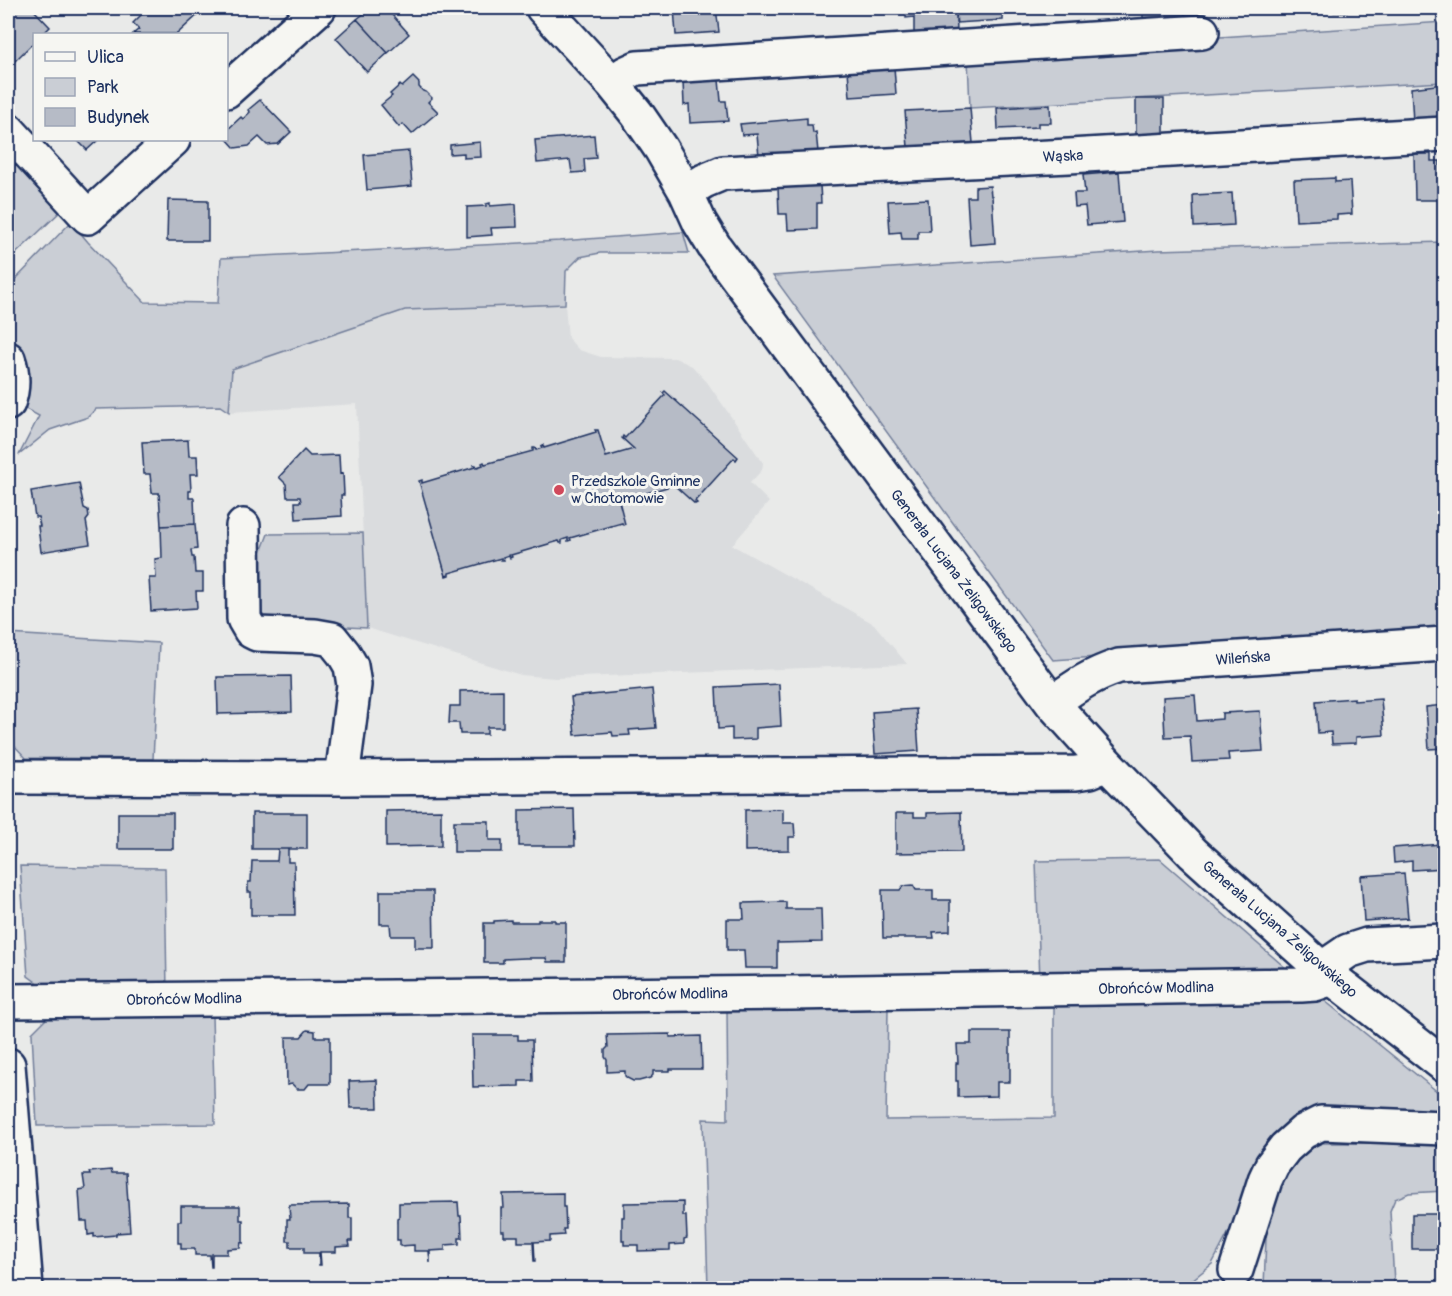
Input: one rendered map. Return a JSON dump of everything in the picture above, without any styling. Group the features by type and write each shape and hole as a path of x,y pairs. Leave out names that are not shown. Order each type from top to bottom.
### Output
{"street":[{"path":"228,89 319,8"},
{"name":"Generała Lucjana Żeligowskiego","path":"543,8 638,114 686,192 700,223 714,246 1052,703 1193,853 1327,973 1444,1065"},
{"path":"612,83 637,68 1202,32"},
{"path":"8,130 88,217 172,141"},
{"name":"Wąska","path":"686,192 723,173 1444,134"},
{"path":"8,359 12,377 9,399"},
{"path":"243,526 244,619 251,631 257,634 315,636 332,639 351,666 354,685 342,778"},
{"name":"Wileńska","path":"1052,703 1099,672 1119,666 1444,644"},
{"path":"8,777 342,778 1076,773 1090,771 1107,764"},
{"path":"1327,973 1348,951 1367,945 1444,941"},
{"name":"Obrońców Modlina","path":"8,1001 1301,985 1315,984 1327,973"},
{"path":"8,1065 19,1273"},
{"path":"1236,1269 1272,1165 1285,1148 1303,1132 1321,1123 1444,1128"}],"shaded area":[{"name":"Przedszkole Gminne w Chotomowie","path":"565,304 568,338 579,350 601,357 675,358 692,366 707,382 763,463 762,470 750,483 769,502 732,545 874,624 907,664 555,678 521,675 367,628 357,404 229,412 232,369 405,310"}],"green space":[{"path":"1444,22 1444,82 970,108 968,59 1220,37"},
{"path":"8,154 61,211 8,261"},
{"path":"71,222 145,302 218,303 221,258 560,241 683,232 689,253 600,253 580,257 566,271 565,304 405,310 232,369 229,412 220,406 96,409 88,417 50,430 19,455 39,416 22,407 8,348 8,293 16,279"},
{"path":"1444,242 1444,633 1053,660 773,276 1158,250"},
{"path":"363,533 367,628 262,623 253,573 268,534"},
{"path":"8,634 159,643 153,759 26,758 9,740"},
{"path":"1160,859 1296,977 1040,982 1036,861"},
{"path":"20,866 165,868 167,993 53,994 28,976"},
{"path":"1325,1001 1444,1097 1444,1116 1302,1117 1245,1187 1232,1226 1212,1264 1182,1288 708,1288 703,1119 728,1120 727,1008 888,1009 886,1120 1054,1118 1054,1004"},
{"path":"49,1016 212,1016 215,1124 37,1126 32,1033"},
{"path":"1309,1143 1444,1143 1444,1191 1409,1193 1395,1199 1390,1211 1394,1283 1264,1286 1267,1215 1275,1187"}],"building":[{"path":"8,8 32,8 50,27 44,33 33,33 33,43 15,61 8,53"},
{"path":"148,8 200,8 203,10 178,33 134,33 139,29 133,23"},
{"path":"371,8 386,8 409,34 388,53 357,19"},
{"path":"674,8 716,8 719,32 676,35"},
{"path":"761,8 804,8 804,10 761,13"},
{"path":"906,8 956,8 957,31 914,33 914,17 906,18"},
{"path":"956,8 1003,8 1003,20 956,23"},
{"path":"1143,8 1185,8 1185,16 1143,18"},
{"path":"1333,8 1374,8 1374,10 1334,12"},
{"path":"357,19 388,53 367,72 336,38"},
{"path":"894,67 896,94 850,97 848,70"},
{"path":"413,77 419,83 419,87 432,98 428,102 438,112 412,134 403,124 399,127 381,105 400,85 402,87"},
{"path":"725,79 719,80 721,101 726,101 728,121 690,123 689,104 684,105 683,81"},
{"path":"1444,84 1444,117 1426,118 1426,121 1413,122 1411,88"},
{"path":"1136,99 1164,99 1164,135 1136,136"},
{"path":"260,100 291,132 278,144 267,145 259,137 249,146 235,148 228,140 228,129 241,117 243,119 250,112 248,110"},
{"path":"1050,105 1051,123 1038,123 1038,127 998,129 997,108"},
{"path":"970,108 973,143 908,147 905,111"},
{"path":"807,118 807,125 812,125 813,133 816,132 818,152 811,152 811,159 769,156 769,154 759,156 757,134 742,135 740,124"},
{"path":"594,135 596,158 584,159 585,172 572,173 570,160 537,163 535,140"},
{"path":"78,141 97,141 87,150"},
{"path":"480,142 481,157 464,158 464,153 450,154 450,145"},
{"path":"409,151 412,186 367,190 364,155"},
{"path":"1414,154 1431,154 1431,161 1440,161 1441,200 1415,200"},
{"path":"1119,172 1123,222 1087,225 1085,206 1075,207 1074,193 1085,193 1083,175"},
{"path":"1335,178 1335,182 1350,181 1352,214 1337,215 1337,219 1296,221 1294,180"},
{"path":"820,185 821,203 817,203 817,229 788,230 787,214 779,214 778,187"},
{"path":"990,186 995,243 970,245 967,197 975,197 975,187"},
{"path":"1232,193 1234,225 1194,227 1193,195"},
{"path":"928,199 930,231 918,231 918,239 902,239 901,232 890,233 888,201"},
{"path":"168,200 208,201 208,241 167,241"},
{"path":"490,203 490,206 516,204 517,227 491,228 492,235 467,237 467,207 486,206"},
{"path":"665,391 738,457 736,460 734,458 695,501 697,503 695,504 674,485 619,501 625,524 623,525 622,523 570,538 571,540 568,541 568,538 562,540 562,543 559,541 511,555 510,558 509,555 503,557 504,560 501,558 449,573 446,576 419,481 422,480 422,483 475,467 474,465 477,467 483,465 484,462 485,464 533,451 533,448 536,450 542,448 543,445 544,448 596,432 595,430 598,430 606,457 634,449 622,438 623,436 625,438 665,395 663,393"},
{"path":"188,440 189,456 197,456 198,474 190,474 191,491 189,491 189,498 194,498 195,524 161,526 159,493 152,493 150,474 144,474 142,442"},
{"path":"304,450 310,456 339,455 340,474 343,473 342,516 296,519 295,502 301,502 300,497 287,497 286,484 279,477"},
{"path":"79,483 84,508 88,510 89,517 86,521 90,544 41,552 38,526 40,526 38,517 35,517 31,491"},
{"path":"195,524 197,549 191,550 192,557 194,557 195,573 203,573 203,591 196,591 197,608 151,611 149,578 156,578 155,559 162,558 161,526"},
{"path":"291,676 292,712 218,714 217,677"},
{"path":"779,684 781,726 756,728 756,739 732,740 732,728 718,729 716,687"},
{"path":"652,689 656,728 629,730 630,735 613,736 612,732 575,735 571,697"},
{"path":"503,690 503,727 487,727 487,734 460,734 459,723 449,723 450,706 460,706 460,691"},
{"path":"1195,695 1197,721 1222,719 1222,713 1260,711 1263,751 1228,753 1229,760 1192,762 1190,736 1165,737 1163,697"},
{"path":"1354,698 1354,701 1381,699 1384,735 1356,737 1356,743 1332,744 1331,732 1318,733 1316,701"},
{"path":"1444,705 1444,748 1429,749 1426,707"},
{"path":"916,709 919,751 875,754 872,712"},
{"path":"574,809 575,846 519,846 519,810"},
{"path":"783,809 783,823 794,823 795,837 789,837 789,850 745,851 745,810"},
{"path":"441,810 441,846 386,847 386,811"},
{"path":"961,812 962,852 896,853 896,813 914,813 914,817 927,817 927,813"},
{"path":"118,813 173,813 173,849 118,849"},
{"path":"252,813 307,813 307,849 252,849"},
{"path":"454,821 489,821 489,840 502,840 502,852 454,852"},
{"path":"1441,844 1444,868 1412,870 1412,861 1394,863 1393,848"},
{"path":"278,849 288,849 288,862 294,862 295,915 251,915 251,892 248,892 248,882 251,882 252,861 277,861"},
{"path":"1404,873 1408,918 1364,921 1361,876"},
{"path":"913,885 916,890 933,890 933,900 950,900 950,931 933,932 934,938 883,938 882,890 900,890 903,886"},
{"path":"380,891 433,891 434,948 415,948 415,936 391,936 390,924 380,924"},
{"path":"786,902 786,909 821,909 822,942 777,943 777,968 745,968 744,950 727,950 727,919 744,919 743,903"},
{"path":"511,920 511,922 555,920 555,922 566,922 566,962 547,962 546,958 525,958 503,959 503,963 484,963 484,923"},
{"path":"307,1030 315,1031 315,1037 330,1037 330,1084 309,1084 305,1089 297,1089 292,1084 287,1085 286,1037 301,1037"},
{"path":"971,1032 1010,1032 1010,1082 997,1082 997,1096 958,1097 957,1044 971,1044"},
{"path":"670,1034 670,1037 701,1036 702,1069 653,1071 650,1078 639,1081 627,1078 625,1071 607,1072 605,1050 608,1047 607,1035"},
{"path":"472,1035 518,1035 518,1040 532,1040 533,1081 519,1081 519,1086 473,1087"},
{"path":"377,1080 378,1108 350,1108 349,1081"},
{"path":"111,1170 112,1173 126,1173 130,1232 94,1237 94,1234 88,1235 87,1221 81,1221 79,1190 85,1189 83,1175 90,1175 89,1172"},
{"path":"563,1193 566,1229 563,1229 564,1235 550,1236 550,1241 534,1242 534,1261 533,1242 518,1242 518,1236 504,1236 504,1231 501,1231 503,1194"},
{"path":"458,1202 462,1238 459,1238 459,1244 445,1245 445,1250 430,1251 430,1263 429,1251 414,1251 414,1245 400,1246 400,1240 397,1240 399,1203"},
{"path":"683,1202 687,1238 684,1239 684,1244 670,1245 670,1250 638,1251 638,1245 624,1245 622,1217 624,1217 624,1203"},
{"path":"349,1204 349,1218 352,1218 350,1246 336,1247 336,1252 320,1252 321,1265 319,1265 319,1253 304,1253 304,1247 290,1247 290,1241 287,1241 289,1205"},
{"path":"181,1206 240,1206 240,1220 243,1220 243,1243 241,1242 240,1248 227,1249 227,1254 212,1254 212,1267 210,1255 195,1255 195,1249 181,1249 181,1243 178,1243 178,1221 181,1221"},
{"path":"1412,1214 1440,1214 1440,1249 1412,1249"}],"place":[{"name":"Przedszkole Gminne w Chotomowie","path":"559,490"}]}
